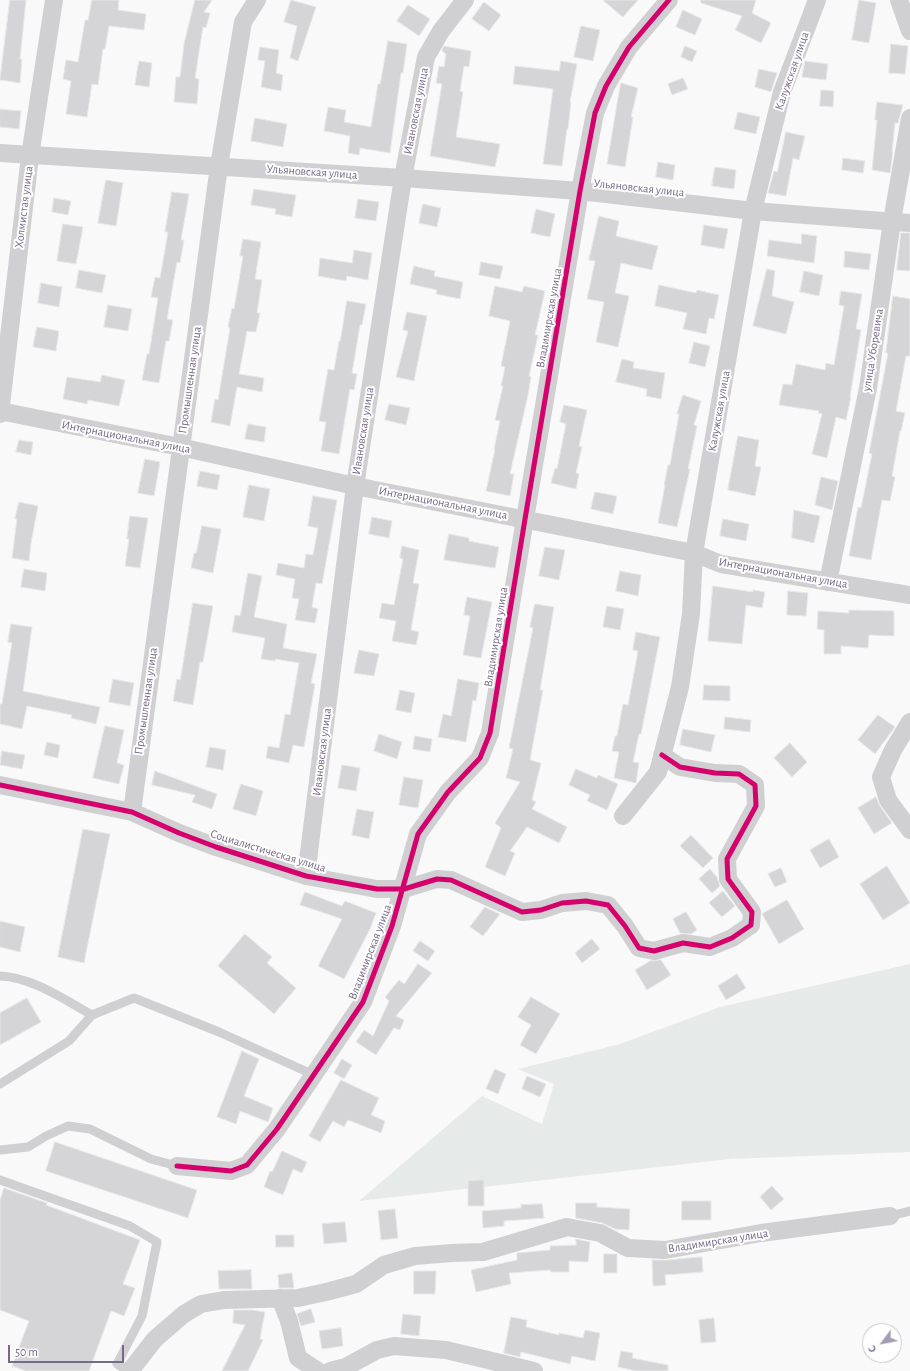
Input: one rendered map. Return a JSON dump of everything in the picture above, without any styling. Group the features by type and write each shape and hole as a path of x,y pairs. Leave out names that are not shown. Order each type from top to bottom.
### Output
{"street":[{"name":"Холмистая улица","path":"0,412 30,156 54,0"},
{"name":"Промышленная улица","path":"132,812 219,166 243,22 257,0"},
{"name":"Ивановская улица","path":"306,876 355,486 403,178 426,57 441,31 465,0"},
{"name":"Владимирская улица","path":"177,1166 231,1171 247,1165 277,1129 363,1002 392,926 404,889 418,834 448,792 480,758 490,733 580,192 595,113 606,86 629,47 669,0"},
{"name":"Калужская улица","path":"623,816 658,772 680,686 691,614 694,553 754,211 782,92 817,0"},
{"path":"899,0 910,31"},
{"name":"улица Уборевича","path":"828,582 868,388 892,221 910,118"},
{"name":"Ульяновская улица","path":"0,153 403,178 580,192 754,211 910,223"},
{"name":"Интернациональная улица","path":"0,412 180,447 355,486 694,553 721,564 910,595"},
{"path":"910,722 893,750 881,777 888,800 910,830"},
{"name":"Социалистическая улица","path":"0,785 132,812 179,833 306,876 377,889 404,889 437,879 452,880 522,912 541,910 562,903 586,901 608,905 625,926 639,948 654,951 683,943 710,947 732,938 751,925 752,912 728,879 727,859 756,806 755,785 739,774 715,773 680,767 662,755"},
{"name":"Владимирская улица","path":"129,1371 155,1339 184,1314 201,1304 224,1300 298,1298 356,1284 384,1266 415,1256 452,1252 483,1252 567,1227 600,1233 628,1248 665,1250 761,1233 890,1216"},
{"path":"280,1298 289,1321 298,1358 318,1371"},
{"path":"330,1371 346,1367 377,1350 394,1346 446,1350 534,1371"}],"lane":[{"path":"0,976 7,976 41,986 92,1015"},
{"path":"0,1084 69,1041 92,1015 134,998 219,1032 314,1075"},
{"path":"0,1150 28,1147 46,1136 68,1126 90,1129 151,1159 177,1166"},
{"path":"0,1180 130,1226 157,1242 142,1316 117,1364 129,1371"},
{"path":"890,1216 910,1212"}],"shaded area":[{"path":"910,964 910,1152 730,1159 359,1201 482,1096 542,1124 554,1084 518,1069 620,1044 720,1007"}],"building":[{"path":"10,0 26,0 20,59 22,59 20,83 0,80"},
{"path":"92,0 119,0 118,10 146,14 144,30 109,26 105,49 103,49 98,85 92,84 87,117 66,114 71,81 63,79 66,60 78,62 85,20 88,20"},
{"path":"195,0 212,0 204,12 210,13 206,28 203,27 195,78 199,79 197,104 174,102 176,77 180,77 184,44"},
{"path":"291,0 316,7 298,61 290,58 297,26 284,22"},
{"path":"603,0 638,0 623,17"},
{"path":"701,0 756,0 752,13 771,23 761,43 735,30 742,16 701,3"},
{"path":"859,0 876,3 869,43 852,40"},
{"path":"484,2 501,15 489,31 472,19"},
{"path":"408,5 430,19 419,36 397,21"},
{"path":"683,10 702,19 695,35 676,27"},
{"path":"581,26 600,30 593,61 574,57"},
{"path":"388,41 407,44 403,73 401,73 390,153 360,148 359,155 348,153 350,136 324,131 328,107 346,110 344,122 371,127 378,84 380,84"},
{"path":"891,44 908,46 905,74 889,73"},
{"path":"444,46 471,51 469,67 464,66 460,91 463,92 456,137 500,144 495,167 430,156 442,84 436,83 439,66 444,67 446,54 442,51"},
{"path":"685,46 697,51 692,62 681,57"},
{"path":"260,47 279,50 276,73 283,75 281,91 261,87 265,61 258,60"},
{"path":"139,61 152,63 149,87 135,85"},
{"path":"561,61 577,64 570,102 568,129 562,166 543,164 553,89 513,84 515,66 559,71"},
{"path":"805,61 828,64 826,80 802,77"},
{"path":"759,69 777,73 771,92 755,87"},
{"path":"683,78 688,89 672,95 668,84"},
{"path":"621,83 638,88 631,117 633,117 625,167 607,164"},
{"path":"821,90 834,91 833,107 820,106"},
{"path":"877,102 903,105 898,123 895,123 890,173 872,170 877,120 875,120"},
{"path":"0,109 21,111 19,129 0,127"},
{"path":"738,112 760,117 756,134 734,129"},
{"path":"255,118 287,124 283,147 251,141"},
{"path":"786,132 805,136 799,160 793,158 786,196 768,193 774,171 777,172"},
{"path":"843,158 865,161 863,173 842,170"},
{"path":"658,162 675,165 673,180 656,177"},
{"path":"715,167 736,170 734,189 712,186"},
{"path":"106,180 123,183 116,226 98,223"},
{"path":"254,189 296,195 292,217 275,214 276,209 251,205"},
{"path":"172,192 189,194 181,240 184,240 180,263 177,262 167,319 173,320 169,341 166,341 159,383 142,380 147,354 149,354 158,298 151,297 155,277 160,278 168,232 165,232"},
{"path":"54,198 71,201 68,215 52,212"},
{"path":"358,199 379,202 376,221 355,218"},
{"path":"423,204 441,208 437,227 419,223"},
{"path":"536,209 555,214 550,237 531,233"},
{"path":"599,216 619,221 616,236 658,246 652,270 621,263 615,293 629,296 618,347 596,342 604,302 587,299 595,261 589,260"},
{"path":"63,224 83,227 76,264 57,261"},
{"path":"704,225 728,229 724,249 701,245"},
{"path":"901,233 910,233 910,271 897,270"},
{"path":"802,234 817,236 814,263 767,256 769,240 801,244"},
{"path":"243,239 261,242 255,279 262,280 257,313 260,313 256,332 247,331 239,374 264,378 262,392 237,387 230,426 211,422 215,399 218,400 230,328 228,327 232,308 234,309 243,256 240,256"},
{"path":"354,250 372,253 368,280 347,276 346,281 318,276 320,258 352,263"},
{"path":"845,251 871,254 869,270 844,267"},
{"path":"481,262 503,266 500,279 479,275"},
{"path":"414,266 435,271 434,276 463,282 460,299 436,294 437,290 410,284"},
{"path":"767,269 775,271 772,296 794,302 786,334 753,326"},
{"path":"79,270 106,275 102,293 76,288"},
{"path":"804,271 823,275 819,296 800,292"},
{"path":"41,283 62,287 59,307 38,303"},
{"path":"659,285 696,293 697,290 719,295 714,319 709,318 706,334 683,329 687,313 655,306"},
{"path":"495,286 522,292 524,286 545,291 535,335 538,335 529,376 531,377 528,395 510,474 514,474 510,496 486,491 500,421 495,420 503,386 501,386 505,367 501,366 510,321 489,316"},
{"path":"841,291 862,294 856,329 861,330 846,420 836,417 827,458 812,454 822,414 818,413 819,411 779,405 783,384 792,385 796,364 825,370 826,363 834,365 844,306 839,305"},
{"path":"893,296 910,299 910,356 906,356 896,411 905,413 900,431 892,476 895,477 890,501 882,500 871,560 849,556 858,507 861,508 872,454 869,453 888,353 886,353"},
{"path":"347,301 366,304 362,325 360,325 352,373 357,374 354,390 350,389 339,454 321,451 326,422 319,421 328,369 334,370"},
{"path":"108,305 132,309 128,331 104,327"},
{"path":"407,312 427,316 414,381 396,377 408,331 403,330"},
{"path":"37,327 59,331 56,351 33,347"},
{"path":"694,342 710,346 705,367 689,363"},
{"path":"622,359 634,362 633,368 665,373 661,399 646,396 647,389 616,382"},
{"path":"102,375 125,380 119,406 88,400 87,404 63,399 67,377 100,382"},
{"path":"683,395 701,401 694,425 697,426 688,469 690,469 677,527 658,523 664,485 668,465 670,465 679,414 677,414"},
{"path":"389,404 410,408 406,425 385,420"},
{"path":"564,405 587,410 579,446 582,447 576,473 579,474 576,489 551,483 555,468 557,469 566,424 560,422"},
{"path":"248,424 266,427 264,442 245,439"},
{"path":"738,436 759,440 755,466 761,467 755,496 728,490"},
{"path":"19,440 33,442 31,455 16,452"},
{"path":"145,459 160,462 154,496 138,493"},
{"path":"200,471 220,475 217,490 197,486"},
{"path":"821,477 838,481 832,510 815,505"},
{"path":"249,485 270,489 264,521 243,517"},
{"path":"595,492 617,496 613,514 591,509"},
{"path":"313,496 337,500 322,584 316,583 312,607 318,609 315,623 295,620 299,599 292,598 295,579 276,575 278,563 304,568 306,554 313,555 318,528 308,526"},
{"path":"19,502 38,506 29,561 12,558 17,519 15,519"},
{"path":"794,510 820,516 814,543 792,538"},
{"path":"130,516 148,518 140,568 125,566 129,539 127,539"},
{"path":"372,517 392,521 389,538 369,534"},
{"path":"723,519 749,524 746,541 720,536"},
{"path":"202,526 221,529 213,573 191,568"},
{"path":"449,534 469,538 469,541 499,547 495,568 444,560"},
{"path":"402,546 419,550 413,583 419,584 411,630 419,632 416,645 392,641 396,621 379,618 382,603 394,605 403,559 400,558"},
{"path":"545,547 565,550 559,580 539,576"},
{"path":"24,569 47,573 45,591 21,587"},
{"path":"620,571 641,575 638,596 616,591"},
{"path":"248,573 262,576 254,617 287,624 283,648 317,654 311,683 315,684 304,747 293,745 289,763 266,758 268,746 279,748 285,714 290,715 299,663 275,659 275,661 261,659 265,638 232,632 235,615 240,616"},
{"path":"713,586 753,592 753,590 765,592 762,608 746,605 742,644 708,641"},
{"path":"788,591 808,593 806,616 787,615"},
{"path":"467,597 492,602 481,658 463,655 470,616 464,615"},
{"path":"193,603 213,606 203,662 200,662 193,705 173,701 177,679 180,680"},
{"path":"535,604 554,607 540,690 543,690 530,760 541,763 532,800 536,802 532,809 567,827 559,843 527,827 510,851 515,853 505,876 485,867 501,828 495,823 520,782 506,778 513,749 509,748 533,628 530,627"},
{"path":"607,606 624,609 620,630 603,627"},
{"path":"849,610 894,611 894,636 869,635 868,648 841,646 841,654 824,654 824,630 817,629 818,611 849,613"},
{"path":"11,624 32,627 23,691 100,707 96,724 71,718 72,715 27,706 22,729 0,724 0,704 2,704 12,643 8,642"},
{"path":"636,632 660,637 641,734 639,734 633,762 639,763 636,783 614,778 619,752 612,751 615,736 617,736 623,704 628,705 638,651 633,650"},
{"path":"359,650 379,654 374,676 354,673"},
{"path":"113,679 134,683 130,706 109,702"},
{"path":"458,679 479,683 476,701 473,700 466,742 438,737 443,714 451,716"},
{"path":"704,685 730,686 730,701 703,700"},
{"path":"400,690 415,693 411,713 396,710"},
{"path":"878,715 895,727 875,754 858,740"},
{"path":"725,717 751,720 750,732 724,729"},
{"path":"105,726 124,730 117,763 124,765 119,784 93,778"},
{"path":"683,729 715,735 711,752 680,745"},
{"path":"379,734 402,742 397,759 374,751"},
{"path":"415,736 432,739 430,752 413,749"},
{"path":"47,742 60,745 58,758 44,755"},
{"path":"790,743 807,762 792,777 774,758"},
{"path":"210,747 226,750 223,770 206,767"},
{"path":"2,751 25,755 22,769 0,765"},
{"path":"342,765 360,768 356,791 338,788"},
{"path":"576,769 597,778 598,775 618,784 607,810 587,801 590,795 569,785"},
{"path":"155,771 217,794 212,809 192,802 195,795 152,785"},
{"path":"404,777 423,780 418,808 399,805"},
{"path":"241,784 263,791 256,816 233,809"},
{"path":"876,797 880,806 892,823 874,834 858,808"},
{"path":"357,809 374,812 369,839 352,835"},
{"path":"83,829 110,834 84,963 58,957"},
{"path":"691,835 713,858 703,868 680,846"},
{"path":"829,839 839,857 820,868 810,850"},
{"path":"887,866 910,903 883,920 860,884"},
{"path":"781,868 787,882 775,887 768,874"},
{"path":"710,869 717,877 720,886 712,893 699,879"},
{"path":"723,891 735,906 722,917 709,903"},
{"path":"305,892 342,906 345,901 376,913 370,929 344,979 318,966 342,919 300,905"},
{"path":"787,900 804,929 779,944 762,914"},
{"path":"485,907 500,914 483,936 470,927"},
{"path":"686,912 697,930 691,934 680,933 673,919"},
{"path":"0,921 25,927 20,952 0,947"},
{"path":"245,934 272,957 267,963 296,988 274,1014 218,966"},
{"path":"592,939 600,949 582,963 575,953"},
{"path":"420,941 435,951 428,961 413,951"},
{"path":"661,960 671,975 647,990 635,970 650,961"},
{"path":"418,964 432,973 396,1016 404,1020 400,1030 394,1028 376,1055 356,1042 364,1030 373,1036 389,1001 385,997 399,980 404,984"},
{"path":"737,974 746,988 726,1000 718,986"},
{"path":"531,997 560,1014 536,1054 520,1045 531,1025 518,1017"},
{"path":"27,998 41,1022 0,1045 0,1013"},
{"path":"242,1051 259,1059 244,1096 273,1108 268,1122 240,1111 236,1124 217,1117"},
{"path":"342,1059 352,1065 344,1079 334,1073"},
{"path":"495,1069 506,1074 498,1094 486,1089"},
{"path":"527,1076 546,1084 540,1097 522,1089"},
{"path":"341,1080 379,1098 371,1115 385,1121 381,1133 348,1120 344,1127 333,1121 320,1142 309,1136"},
{"path":"55,1142 197,1190 188,1218 46,1171"},
{"path":"282,1151 307,1162 302,1173 293,1169 283,1195 264,1187 270,1171 272,1172"},
{"path":"484,1180 484,1206 468,1206 468,1181"},
{"path":"772,1186 784,1199 771,1210 760,1197"},
{"path":"4,1188 47,1203 46,1205 140,1240 123,1284 135,1288 124,1316 111,1311 89,1371 26,1371 12,1366 29,1321 0,1310 0,1200"},
{"path":"682,1201 711,1201 711,1220 682,1220"},
{"path":"576,1203 597,1203 597,1207 630,1209 629,1230 615,1229 602,1223 576,1218"},
{"path":"542,1204 544,1218 504,1221 504,1226 483,1228 482,1211 521,1208 521,1205"},
{"path":"395,1209 398,1238 381,1240 378,1211"},
{"path":"345,1222 347,1242 324,1244 322,1224"},
{"path":"276,1235 294,1235 294,1247 276,1247"},
{"path":"576,1239 590,1242 588,1262 569,1261 569,1272 551,1272 550,1270 509,1273 511,1284 476,1292 471,1270 517,1260 517,1253 550,1250 550,1246 576,1245"},
{"path":"604,1254 617,1254 617,1273 604,1273"},
{"path":"702,1257 703,1272 665,1275 666,1285 653,1286 652,1260"},
{"path":"251,1270 252,1289 219,1289 218,1271"},
{"path":"414,1271 436,1271 435,1294 414,1294"},
{"path":"292,1273 294,1288 279,1288 278,1275"},
{"path":"311,1309 315,1322 301,1326 297,1314"},
{"path":"234,1310 265,1312 260,1339 263,1340 248,1371 222,1371 245,1325 233,1323"},
{"path":"403,1314 421,1316 419,1336 401,1334"},
{"path":"511,1317 527,1320 526,1327 559,1335 559,1333 583,1338 585,1330 600,1333 595,1361 572,1356 570,1364 521,1352 520,1357 504,1353"},
{"path":"714,1318 716,1342 701,1343 699,1320"},
{"path":"341,1328 343,1346 322,1349 319,1331"},
{"path":"621,1351 633,1353 632,1358 668,1365 668,1371 636,1371 618,1367"}],"cycle path":[{"path":"177,1166 231,1171 247,1165 277,1129 363,1002 392,926 418,834 448,792 480,758 490,733 580,191 595,113 606,86 629,47 669,0"},
{"path":"0,785 132,812 179,833 216,847 306,876 377,889 404,889 437,879 451,880 522,912 541,910 562,903 586,901 608,905 625,926 639,948 654,951 683,943 710,947 732,938 751,925 752,912 728,879 727,859 756,806 755,785 739,774 715,773 680,767 662,755"}]}
